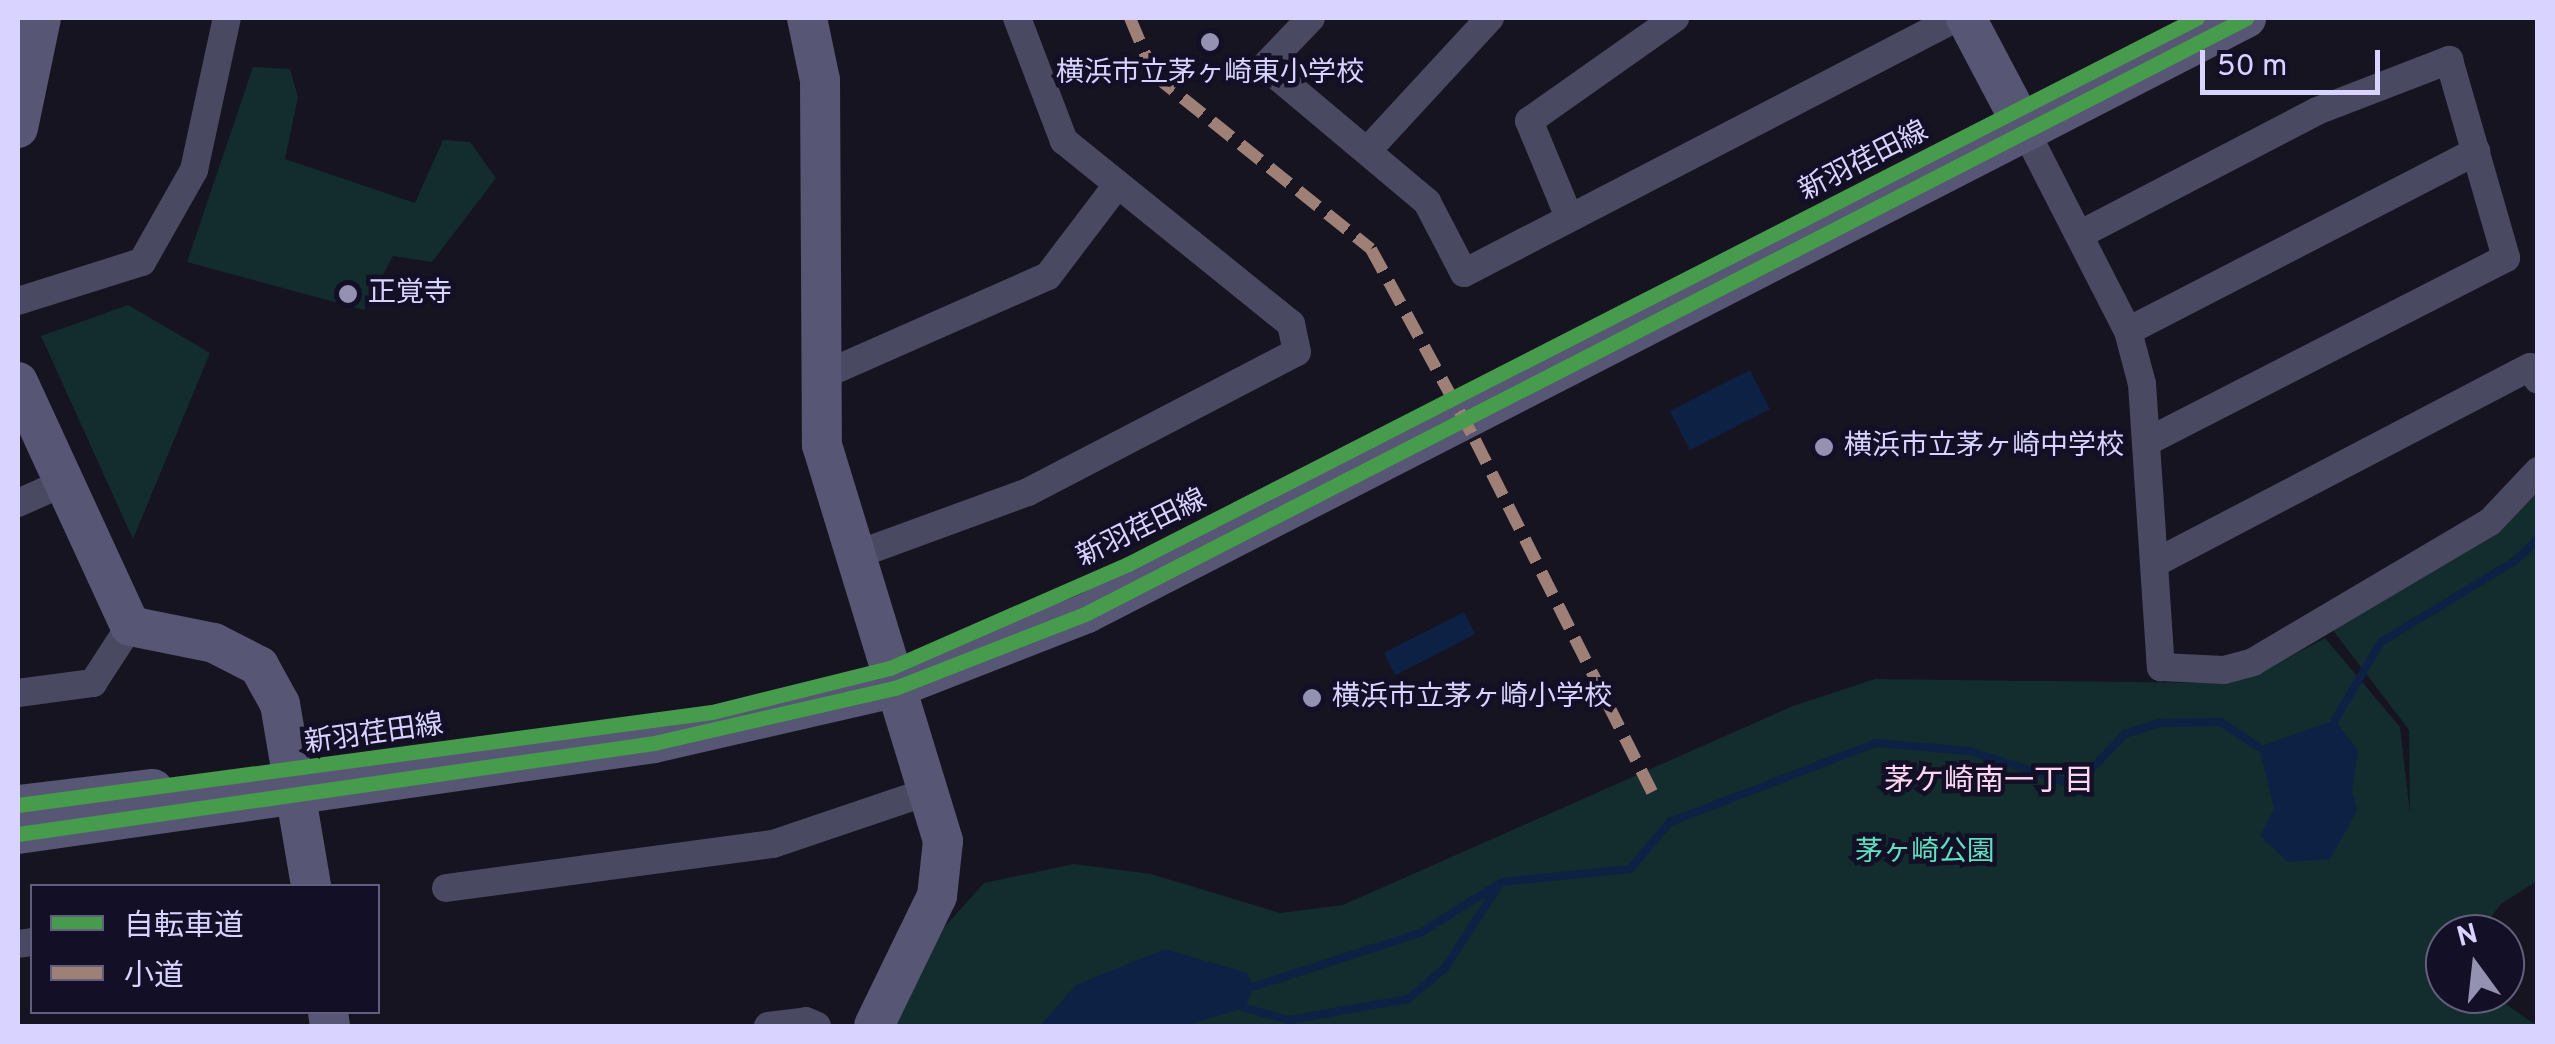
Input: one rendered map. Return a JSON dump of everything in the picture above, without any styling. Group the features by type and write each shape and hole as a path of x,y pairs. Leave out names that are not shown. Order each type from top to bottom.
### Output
{"street":[{"path":"18,128 41,18"},
{"path":"18,300 142,262 194,170 226,18"},
{"path":"807,18 820,80 822,445 853,556 930,791 944,868 874,1026"},
{"path":"853,556 1028,492 1297,352 1290,324 1064,141 1017,18"},
{"path":"1311,18 1265,66 1426,202 1464,273 1956,18"},
{"path":"1368,150 1490,18"},
{"path":"1569,217 1530,121 1675,18"},
{"path":"1966,18 2128,331 2150,440 2161,667 2224,670 2252,662 2490,522 2538,471"},
{"name":"新羽荏田線","path":"2022,122 2197,18"},
{"name":"新羽荏田線","path":"18,834 892,678 1088,613 2022,122 2246,18"},
{"path":"2079,235 2317,111 2448,60 2506,258 2150,440"},
{"path":"2128,331 2476,151"},
{"path":"820,376 1048,276 1117,186"},
{"path":"2155,563 2530,367 2538,380"},
{"path":"18,382 130,626"},
{"path":"18,503 62,482"},
{"path":"18,693 93,683 130,626"},
{"path":"130,626 214,643 259,666 280,704 297,784 311,884"},
{"name":"新羽荏田線","path":"18,805 297,784"},
{"path":"446,888 773,844 930,791"},
{"path":"768,1026 806,1021 817,1026"}],"green space":[{"path":"253,67 290,69 298,97 285,159 415,203 443,140 470,142 496,178 432,262 393,256 364,310 187,262"},
{"path":"128,305 210,353 133,539 41,336"},
{"name":"茅ヶ崎公園","path":"2537,482 2537,881 2501,904 2493,914 2425,914 2425,1014 2520,1014 2537,1026 894,1026 941,931 984,883 1074,864 1151,874 1280,913 1343,905 1793,706 1875,679 2212,683 2257,674 2325,638 2400,727 2410,814 2409,730 2332,629"}],"water":[{"path":"1750,370 1770,409 1690,450 1670,411"},
{"path":"1464,612 1475,634 1395,675 1384,653"},
{"path":"2335,720 2358,750 2352,791 2357,811 2330,859 2288,862 2260,836 2274,808 2259,747"},
{"path":"1165,949 1247,973 1253,987 1245,1008 1184,1026 1040,1026 1076,985"}],"waterway":[{"path":"2335,720 2381,642 2515,561 2538,539"},
{"path":"1253,987 1422,932 1502,882 1630,869 1670,822 1876,743 1970,751 2076,785 2125,734 2159,723 2220,722 2259,747"},
{"path":"1245,1008 1289,1020 1408,999 1445,968 1499,885"}],"marked path":[{"path":"1130,18 1154,75 1371,249 1475,440 1652,792"}],"cycle path":[{"path":"18,805 712,712 890,668 1128,564 2197,18"},
{"path":"18,834 654,743 895,688 1087,613 2246,18"}],"place":[{"name":"横浜市立茅ヶ崎東小学校","path":"1210,42"},
{"name":"正覚寺","path":"348,294"},
{"name":"横浜市立茅ヶ崎中学校","path":"1824,447"},
{"name":"横浜市立茅ヶ崎小学校","path":"1312,698"}],"district":[{"name":"茅ケ崎南一丁目","path":"1989,783"}]}
